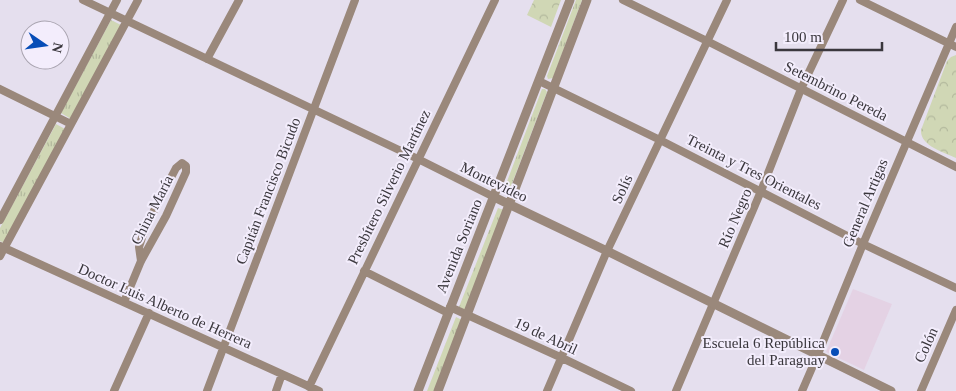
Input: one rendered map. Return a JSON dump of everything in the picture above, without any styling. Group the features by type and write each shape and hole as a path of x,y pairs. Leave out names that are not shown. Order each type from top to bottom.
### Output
{"street":[{"name":"Montevideo","path":"83,0 418,159 891,391"},
{"path":"0,220 117,0"},
{"path":"0,256 2,247 138,0"},
{"path":"207,59 239,0"},
{"name":"Capitán Francisco Bicudo","path":"207,391 355,0"},
{"name":"Presbítero Silverio Martínez","path":"309,387 494,0"},
{"name":"Avenida Soriano","path":"418,391 570,0"},
{"name":"Avenida Soriano","path":"438,391 587,0"},
{"name":"Setembrino Pereda","path":"623,0 956,167"},
{"name":"Solís","path":"547,391 607,251 726,0"},
{"name":"Río Negro","path":"676,391 761,191 801,90 843,0"},
{"path":"860,0 952,45"},
{"name":"General Artigas","path":"802,391 906,142 952,45 956,27"},
{"name":"Treinta y Tres Orientales","path":"539,81 660,140 863,244 956,288"},
{"path":"0,89 71,124"},
{"name":"China María","path":"124,302 141,261 166,216 186,172 186,166 182,163 176,168 145,228 139,247 141,261"},
{"name":"Doctor Luis Alberto de Herrera","path":"2,247 319,391"},
{"name":"19 de Abril","path":"364,271 449,310 467,315 631,391"},
{"name":"Colón","path":"920,391 956,310"},
{"path":"114,391 149,313"},
{"path":"276,391 282,374"}],"shaded area":[{"path":"853,289 892,304 864,370 826,352"}],"green space":[{"path":"534,0 561,0 551,27 527,15"},
{"path":"576,0 582,0 553,78 548,79 547,76"},
{"path":"111,20 121,25 71,119 61,113"},
{"path":"956,55 956,158 928,144 922,136 921,130 947,61"},
{"path":"542,89 545,89 547,92 508,194 503,192"},
{"path":"56,124 65,129 4,243 0,241 0,228"},
{"path":"498,208 504,210 465,310 459,307"},
{"path":"456,317 462,320 435,391 427,391"}],"place":[{"name":"Escuela 6 República del Paraguay","path":"835,352"}]}
